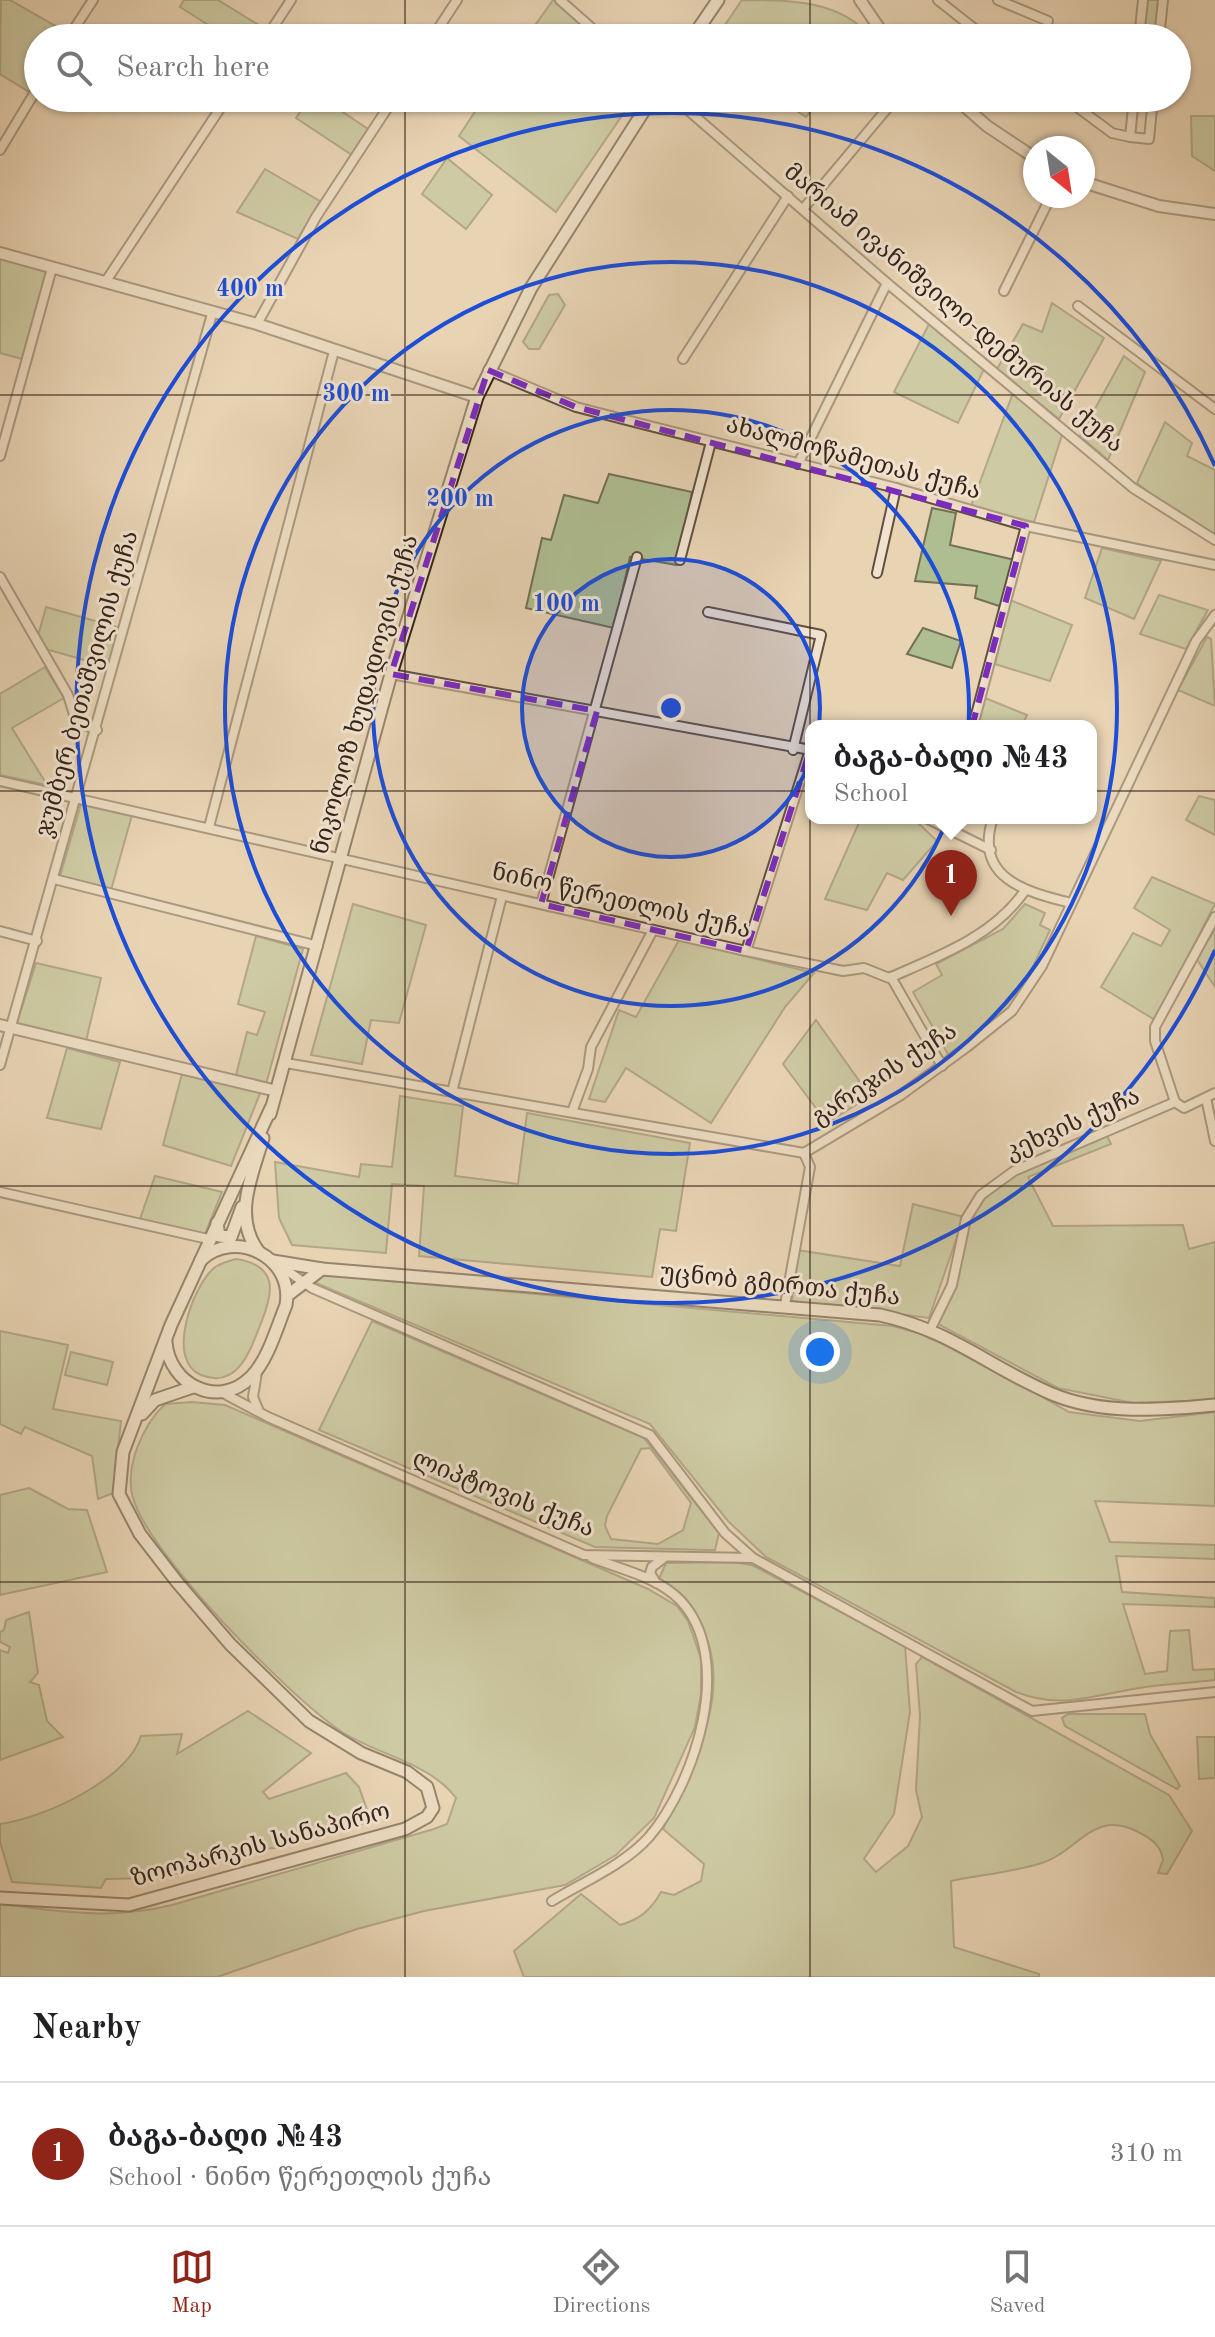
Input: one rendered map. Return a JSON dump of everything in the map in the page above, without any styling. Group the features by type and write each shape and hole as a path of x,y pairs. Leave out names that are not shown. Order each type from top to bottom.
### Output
{"main road":[{"path":"702,24 718,0"},
{"name":"ნიკოლოზ ხუდადოვის ქუჩა","path":"259,1252 245,1217 246,1196 286,1063 391,674 477,397 531,288 643,112"},
{"name":"ნიკოლოზ ხუდადოვის ქუჩა","path":"133,1428 197,1263 271,1108"},
{"path":"217,1218 219,1236 231,1237 246,1196"},
{"path":"197,1263 215,1250 241,1245 273,1261 288,1295"},
{"name":"უცნობ გმირთა ქუჩა","path":"273,1261 322,1269 880,1315 931,1328 1052,1394 1091,1405 1169,1410 1215,1405"},
{"path":"133,1428 155,1400 193,1387 223,1393 251,1377 288,1295 322,1269"},
{"path":"166,1338 170,1362 193,1387"},
{"name":"ზოოპარკის სანაპირო","path":"0,1898 129,1905 405,1829 427,1817 433,1808 433,1796 419,1780 361,1753 309,1721 230,1644 166,1568 140,1534 119,1494 123,1452 133,1428"}],"street":[{"path":"77,24 93,0"},
{"path":"275,24 291,0"},
{"path":"441,24 457,0"},
{"path":"560,0 587,24"},
{"path":"860,0 876,24"},
{"path":"938,0 968,24"},
{"path":"998,0 1048,21"},
{"path":"1140,24 1143,0"},
{"path":"1160,24 1163,0"},
{"path":"0,150 24,110"},
{"path":"106,281 218,112"},
{"path":"257,324 316,217 385,112"},
{"name":"მარიამ ივანიშვილი-დემურიას ქუჩა","path":"690,112 887,283 1133,488 1215,540"},
{"path":"803,209 884,112"},
{"path":"971,112 1023,150"},
{"path":"1084,112 1112,133 1149,139 1152,112"},
{"path":"1130,137 1133,112"},
{"path":"1095,186 1159,206 1215,214"},
{"path":"683,359 788,196"},
{"path":"1004,291 1045,208"},
{"path":"0,253 257,324 477,397"},
{"path":"0,456 52,268"},
{"path":"798,464 887,283"},
{"path":"1078,306 1215,409"},
{"name":"ჯუმბერ ბეთაშვილის ქუჩა","path":"0,1065 5,1026 37,941 212,314"},
{"path":"209,827 334,351"},
{"name":"ახალმოწამეთას ქუჩა","path":"488,370 576,407 896,488 1026,526 1215,565"},
{"path":"680,560 711,442"},
{"path":"877,573 896,488"},
{"path":"975,720 1026,526"},
{"path":"541,904 597,711 637,557"},
{"path":"0,577 68,695 76,721 97,730"},
{"path":"708,612 821,635 793,750"},
{"name":"გარეჯის ქუჩა","path":"286,1063 804,1153 901,1095 1012,1011 1042,966 1196,641 1215,615"},
{"path":"391,674 805,750"},
{"path":"746,951 805,769"},
{"name":"ნინო წერეთლის ქუჩა","path":"0,781 746,951 843,971 864,968 891,977"},
{"path":"938,824 991,850"},
{"path":"991,824 988,834 995,866 1024,892 1071,903"},
{"path":"54,879 318,946"},
{"path":"942,1066 891,977 974,937 1009,913 1024,892"},
{"path":"452,1092 502,896"},
{"name":"კეხვის ქუჩა","path":"931,1328 952,1285 966,1219 981,1195 1014,1171 1175,1102 1155,1041 1155,1027 1215,917"},
{"path":"572,1112 588,1069 591,1047 653,930"},
{"path":"0,931 37,941"},
{"path":"5,1026 277,1091"},
{"path":"1175,1102 1184,1108 1215,1093"},
{"path":"1206,1098 1215,1141"},
{"path":"785,1305 810,1167 804,1153"},
{"path":"0,1192 208,1239"},
{"path":"273,1261 302,1282 650,1435 725,1533 753,1558"},
{"path":"258,1365 254,1405 268,1417"},
{"name":"ლიპტოვის ქუჩა","path":"223,1393 268,1417 584,1555 753,1558 1032,1711 1215,1692"},
{"path":"717,1557 728,1546 725,1533"},
{"path":"552,1901 613,1866 648,1839 665,1813 697,1743 706,1703 708,1673 704,1647 693,1617 679,1599 656,1583 584,1555"},
{"path":"656,1583 650,1573 652,1567 666,1556"}],"highlighted area":[{"path":"488,370 576,407 1026,526 956,786 810,750 746,951 541,904 597,711 391,674"}],"green space":[{"path":"1,0 10,0 52,24 24,24 24,89 0,74"},
{"path":"184,0 218,0 257,24 207,24 180,7"},
{"path":"555,0 582,24 536,24"},
{"path":"742,0 813,5 830,9 857,24 726,24"},
{"path":"1146,0 1160,0 1158,24 1144,24"},
{"path":"300,112 343,112 368,129 352,155 296,118"},
{"path":"475,112 624,112 556,212 459,136"},
{"path":"1191,116 1215,116 1215,171 1192,156"},
{"path":"447,158 492,195 466,229 422,194"},
{"path":"265,169 320,201 298,239 237,212"},
{"path":"0,258 47,271 22,359 0,353"},
{"path":"558,294 565,305 539,349 529,349 523,342 549,295"},
{"path":"1052,303 1104,338 1059,419 997,369 1023,324 1042,332"},
{"path":"929,324 984,369 958,423 894,392"},
{"path":"1124,356 1145,372 1108,460 1080,436"},
{"path":"1013,393 1062,435 1034,522 971,506"},
{"path":"1165,422 1192,443 1187,456 1215,470 1215,535 1176,514 1137,483"},
{"path":"609,474 692,492 677,565 630,557 614,628 526,608 542,538 551,540 564,495 598,503"},
{"path":"932,508 956,513 950,545 1015,560 1002,607 975,598 977,586 915,581"},
{"path":"1102,548 1161,561 1134,619 1085,598"},
{"path":"1159,595 1208,610 1186,649 1140,634"},
{"path":"1010,600 1072,625 1050,681 995,664"},
{"path":"46,607 120,628 109,667 45,649 38,636"},
{"path":"923,628 961,641 952,668 907,654"},
{"path":"1207,637 1211,639 1215,706 1178,690"},
{"path":"45,667 64,698 12,728 47,785 0,775 0,694"},
{"path":"985,698 1027,715 1025,720 979,720"},
{"path":"1199,796 1215,800 1215,835 1186,820"},
{"path":"81,804 132,815 111,890 60,876"},
{"path":"858,824 919,824 937,841 903,880 887,873 867,910 825,899"},
{"path":"1152,877 1215,904 1155,1020 1101,987 1133,933 1161,946 1170,930 1134,908"},
{"path":"353,904 426,925 399,1023 371,1020 362,1064 311,1055"},
{"path":"1025,904 1045,913 1040,925 1050,930 1023,988 1009,1009 949,1056 913,992 942,975 936,964 1003,929"},
{"path":"1215,930 1215,987 1196,958"},
{"path":"256,936 303,949 266,1084 236,1075 247,1032 257,1035 265,1012 238,1004"},
{"path":"679,940 814,973 785,1007 711,1123 626,1068 605,1102 589,1099 619,1010 636,1017"},
{"path":"36,963 101,978 86,1041 16,1026"},
{"path":"816,1020 870,1096 827,1123 783,1064"},
{"path":"67,1048 120,1062 101,1129 47,1118"},
{"path":"182,1074 261,1091 231,1166 163,1145"},
{"path":"400,1096 463,1106 455,1176 518,1184 527,1113 690,1143 676,1231 660,1229 652,1277 419,1256 424,1186 392,1184 386,1253 292,1245 279,1218 275,1162 359,1177 361,1164 392,1167"},
{"path":"1107,1136 1111,1144 1028,1177 1053,1226 1183,1225 1189,1249 1215,1242 1215,1400 1133,1403 1058,1388 938,1324 969,1220 983,1200 1013,1176 1089,1140"},
{"path":"155,1176 222,1192 205,1234 140,1219"},
{"path":"913,1204 964,1217 929,1318 792,1301 797,1250 900,1266"},
{"path":"236,1259 261,1268 270,1284 270,1294 264,1316 245,1358 232,1373 213,1378 201,1375 190,1367 185,1354 186,1323 206,1277 216,1266"},
{"path":"324,1275 893,1326 942,1340 1069,1412 1140,1421 1215,1412 1215,1506 1095,1501 1110,1542 1215,1545 1215,1559 1116,1556 1122,1592 1215,1598 1215,1607 1123,1604 1145,1674 1167,1671 1170,1631 1189,1630 1193,1670 1215,1669 1215,1680 1063,1700 1048,1700 1016,1692 766,1557 728,1521 650,1424 316,1283 317,1277"},
{"path":"372,1321 644,1438 719,1533 715,1550 595,1547 319,1430","holes":["650,1448 691,1503 683,1530 658,1544 611,1539 605,1526 607,1516 641,1449"]},
{"path":"0,1331 68,1345 53,1409 121,1421 113,1493 98,1499 92,1456 25,1427 21,1434 0,1424"},
{"path":"71,1352 113,1362 107,1385 65,1375"},
{"path":"192,1402 225,1405 648,1589 677,1606 688,1621 701,1659 701,1694 695,1727 654,1818 616,1855 565,1885 424,1911 357,1929 217,1977 0,1977 0,1904 66,1912 107,1913 172,1905 434,1829 447,1824 456,1798 432,1776 342,1732 290,1689 192,1588 144,1523 131,1486 137,1447 149,1423 165,1404"},
{"path":"29,1488 68,1509 87,1510 107,1572 0,1595 0,1495"},
{"path":"734,1562 752,1565 905,1646 910,1712 894,1814 864,1859 876,1872 908,1846 922,1817 916,1790 920,1716 916,1664 922,1657 1169,1795 1192,1831 1167,1874 1158,1873 1163,1860 1152,1840 1124,1826 1110,1825 1088,1834 1042,1863 951,1881 954,1947 1039,1974 1039,1977 524,1977 514,1951 581,1894 620,1925 644,1913 661,1892 674,1895 701,1881 704,1864 663,1829 705,1731 712,1698 713,1666 706,1635 688,1606 659,1579 666,1563"},
{"path":"29,1612 38,1673 30,1682 39,1685 47,1721 63,1737 0,1760 0,1650 8,1653 10,1647 0,1642 0,1632 4,1630 6,1620"},
{"path":"248,1711 311,1753 263,1792 269,1799 346,1773 359,1787 371,1821 274,1848 209,1853 202,1868 156,1878 106,1879 101,1888 12,1882 0,1842 0,1824 39,1814 102,1782 133,1752 141,1736 182,1734 177,1754"},
{"path":"1068,1714 1145,1714 1150,1734 1180,1786 1177,1789 1065,1726 1062,1718"},
{"path":"1197,1737 1215,1737 1215,1778 1199,1779"}],"place":[{"name":"ბაგა-ბაღი №43","path":"951,916"}]}
